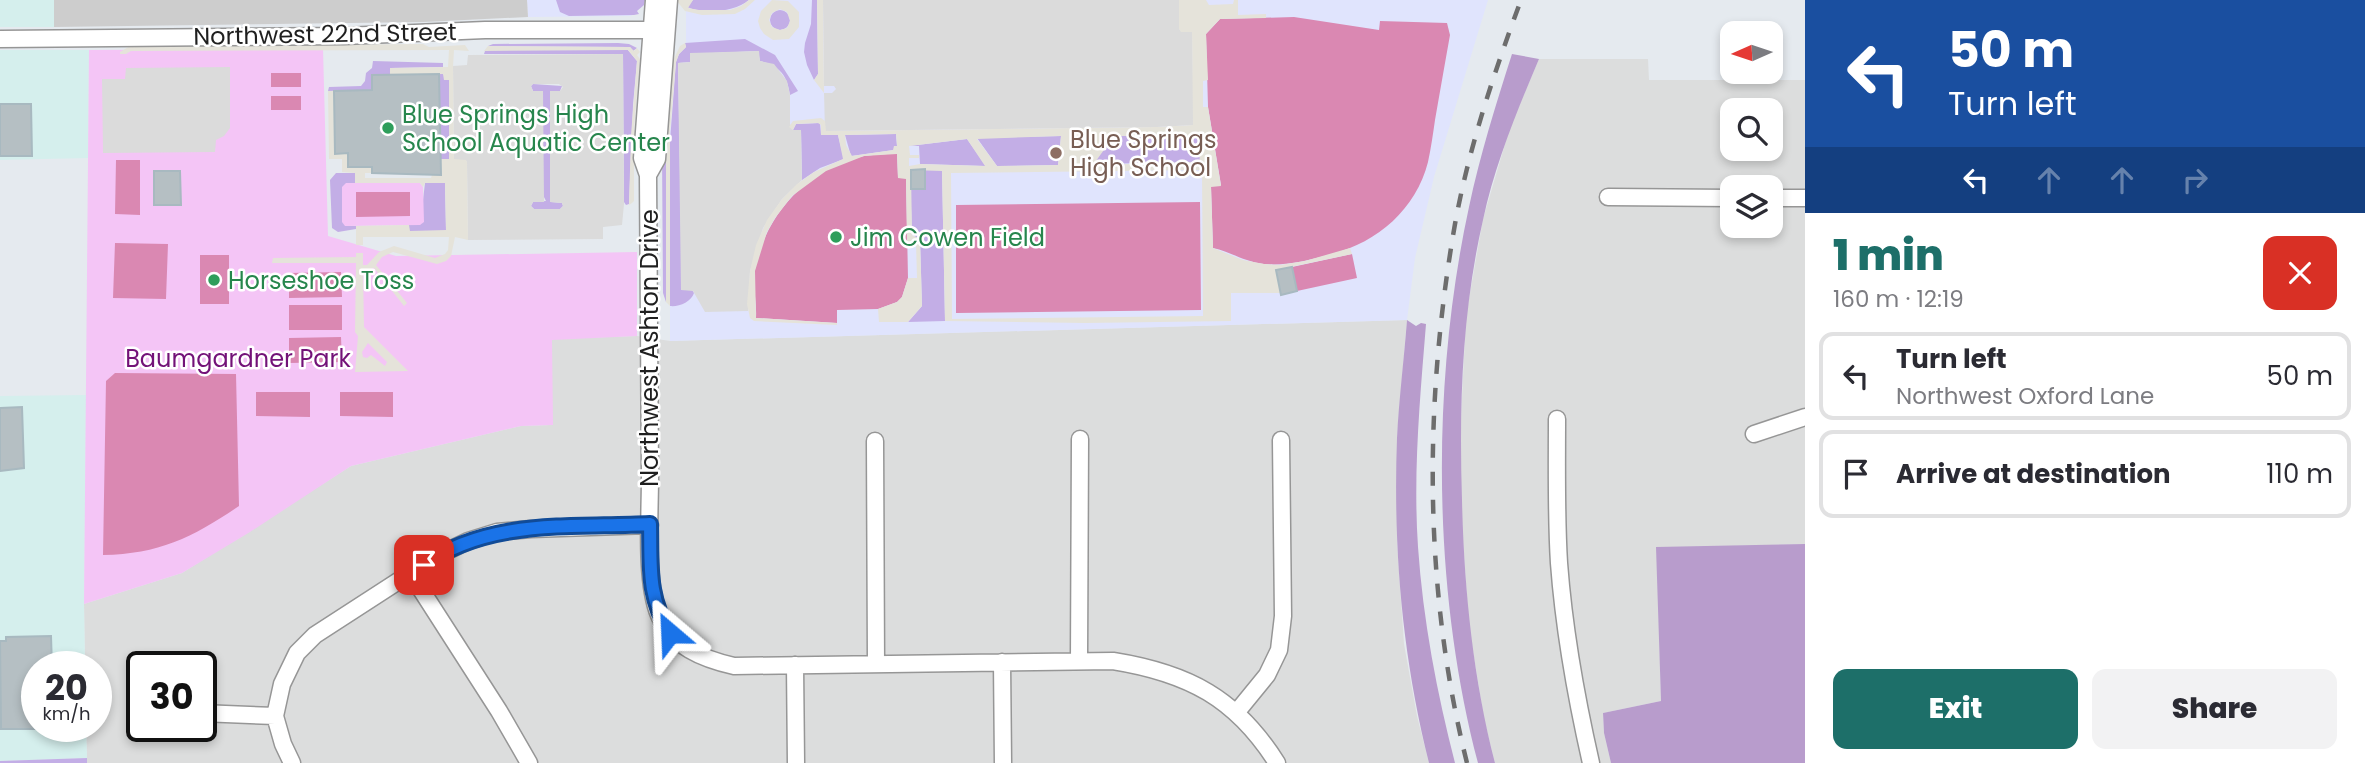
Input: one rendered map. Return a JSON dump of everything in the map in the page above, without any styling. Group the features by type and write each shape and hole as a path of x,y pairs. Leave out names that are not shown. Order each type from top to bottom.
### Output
{"street":[{"name":"Northwest Ashton Drive","path":"654,0 642,158 648,175 650,524 652,595 659,617 670,633 689,651 710,661 734,666 1079,661 1113,661 1143,666 1172,674 1207,691 1236,713 1263,741 1277,763"},
{"name":"Northwest Ashton Drive","path":"648,175 657,159 669,0"},
{"name":"Northwest 22nd Street","path":"0,39 344,36 485,30 651,30"},
{"path":"1608,197 1720,198"},
{"path":"1783,198 1805,198"},
{"path":"1754,435 1805,418"},
{"path":"1557,419 1558,533 1563,608 1568,648 1591,763"},
{"path":"1079,661 1080,439"},
{"path":"1236,713 1267,675 1279,650 1283,616 1281,440"},
{"path":"875,441 876,664"},
{"path":"292,763 275,716 282,684 298,653 315,635 437,556 468,541 497,532 650,524"},
{"path":"411,574 499,711 528,763"},
{"path":"1002,662 1003,763"},
{"path":"795,665 796,763"},
{"path":"217,714 275,716"}],"shaded area":[{"path":"0,0 54,0 54,27 0,27"},
{"path":"54,0 527,0 528,17 424,22 54,27"},
{"path":"527,0 645,0 631,16 528,17"},
{"path":"556,0 645,0 644,5 637,11 639,14 569,16 560,12"},
{"path":"676,0 693,0 688,8 730,10 749,0 755,0 735,14 702,15 685,11"},
{"name":"Blue Springs High School","path":"682,0 1488,0 1434,177 1415,258 1407,320 670,341 670,129 686,47 686,8"},
{"path":"693,0 749,0 728,10 711,11 687,7"},
{"path":"772,0 788,1 799,12 799,27 789,39 773,40 760,28 758,21 761,11","holes":["780,9 787,12 790,21 787,28 780,30 772,27 769,20 772,13"]},
{"path":"812,0 817,0 818,74 814,80 804,52 811,24"},
{"path":"817,0 823,0 824,93 814,80 818,74"},
{"path":"823,0 1179,0 1179,29 1182,32 1192,31 1194,125 825,131 824,93 832,93 836,89 834,86 824,86"},
{"path":"1179,0 1206,0 1209,5 1233,4 1234,0 1238,0 1238,15 1266,14 1266,18 1220,19 1206,34 1208,80 1203,81 1203,107 1208,107 1221,186 1211,187 1213,248 1243,260 1280,265 1350,248 1352,254 1276,270 1281,293 1231,293 1231,321 945,321 942,171 911,170 912,235 920,239 922,306 908,322 879,322 878,309 897,302 902,297 908,278 917,278 916,243 907,243 906,179 898,178 897,154 864,156 826,171 792,196 767,232 755,271 756,318 837,325 754,321 750,318 747,304 750,271 756,245 767,220 797,184 814,172 843,159 838,135 821,135 821,125 818,123 796,124 793,130 789,127 793,121 821,118 825,121 826,131 1193,125 1192,32 1181,32","holes":["1197,132 1200,162 1093,165 1114,136 1190,136","896,134 897,146 894,146 893,150 852,156 846,145 845,135","1061,136 1058,165 997,166 977,139","967,139 985,166 909,166 909,158 919,158 919,155 910,155 909,146","1202,170 1203,316 952,319 951,173"]},
{"path":"776,10 784,10 790,20 784,30 776,30 770,24 770,16"},
{"path":"1294,17 1379,30 1380,21 1447,23 1450,35 1428,162 1414,195 1404,209 1379,232 1349,249 1298,262 1264,264 1213,248 1211,186 1221,185 1208,107 1206,34 1220,19"},
{"path":"745,39 775,55 798,91 790,95 784,76 777,68 760,61 758,51 690,54 690,62 678,63 682,290 692,290 694,293 684,303 670,306 670,141 676,62 686,47 685,43"},
{"path":"618,43 637,48 633,51 630,47 488,46 493,44"},
{"path":"685,43 686,47 676,62 670,131 670,306 666,302 666,137 672,63 680,46"},
{"path":"465,45 469,51 454,50 454,159 467,162 468,240 455,237 451,256 437,264 393,252 382,257 376,265 407,303 404,306 374,268 363,271 364,327 408,371 355,372 358,336 355,332 356,263 272,263 273,258 356,257 356,253 363,253 363,265 367,265 379,252 394,246 435,258 445,254 449,237 363,237 363,245 356,245 356,226 409,225 410,231 446,230 445,183 425,183 423,187 420,183 355,183 355,173 342,172 342,159 329,159 328,91 334,91 335,153 348,153 348,167 372,167 372,173 365,173 365,178 431,178 432,175 441,174 441,159 449,159 449,80 444,80 443,74 390,75 390,68 448,67 449,50 131,51 120,54 130,46","holes":["368,343 387,362 385,366 371,355 363,357 362,352"]},
{"path":"488,46 630,47 634,51 637,48 640,59 634,130 638,130 634,136 632,203 629,205 637,61 628,50 484,51"},
{"path":"490,49 627,49 637,61 629,204 624,202 623,54 484,54"},
{"path":"0,50 89,50 88,158 0,160"},
{"path":"759,51 760,61 774,64 787,81 790,124 793,130 801,130 802,180 782,199 763,228 750,271 748,311 705,312 693,291 681,290 678,63 690,62 690,53"},
{"path":"623,54 622,225 603,227 603,239 468,240 467,162 454,160 453,66 467,65 468,55","holes":["559,84 563,87 560,91 550,91 550,202 562,203 563,206 560,209 534,209 531,206 533,202 544,202 543,91 533,91 531,86"]},
{"path":"1512,54 1539,59 1500,158 1483,220 1470,289 1462,394 1465,567 1475,665 1495,763 1478,763 1463,696 1452,627 1445,557 1443,414 1448,343 1469,207 1483,149"},
{"path":"1539,59 1648,59 1649,80 1720,80 1720,84 1783,84 1783,80 1805,80 1805,544 1657,548 1661,701 1603,713 1604,733 1611,763 1495,763 1484,719 1469,626 1462,526 1460,438 1466,316 1483,219 1510,127"},
{"path":"373,61 443,63 443,67 391,68 390,75 372,75 372,90 328,91 329,87 361,86 366,73 372,68"},
{"path":"230,67 230,128 224,136 216,140 215,152 103,153 102,79 125,79 126,68"},
{"path":"271,73 301,73 301,87 271,87"},
{"path":"439,74 449,80 449,159 441,159"},
{"path":"533,84 562,86 560,91 550,91 551,202 562,203 560,209 534,209 531,206 533,202 546,201 543,195 543,91 533,91"},
{"path":"271,96 301,96 301,110 271,110"},
{"path":"820,123 821,135 838,135 844,159 820,168 802,180 801,130 793,130 796,124"},
{"path":"1197,131 1201,162 1093,164 1113,136"},
{"path":"896,134 897,146 894,150 851,156 845,135"},
{"path":"1061,136 1058,165 997,166 977,138"},
{"path":"967,139 986,166 920,164 919,146 909,146"},
{"path":"662,152 666,152 666,302 663,293"},
{"name":"Jim Cowen Field","path":"897,153 898,178 906,178 908,278 902,297 897,302 878,309 837,310 837,323 756,318 754,275 760,249 768,231 791,198 806,184 840,164 864,156"},
{"path":"116,160 140,160 140,215 115,214"},
{"path":"925,169 942,170 945,321 908,322 922,306 920,239 912,235 910,175 911,189 925,189"},
{"path":"336,173 355,173 355,183 346,183 345,226 356,226 356,229 338,232 332,228 330,180"},
{"path":"425,183 445,183 446,231 409,231 409,225 420,225"},
{"path":"356,192 410,192 410,216 356,217"},
{"path":"1200,202 1201,310 956,313 956,205"},
{"path":"115,243 168,244 166,299 113,298"},
{"path":"1352,254 1357,278 1297,291 1292,267"},
{"name":"Horseshoe Toss","path":"200,255 229,255 229,304 200,304"},
{"path":"341,272 342,297 289,298 289,273"},
{"path":"289,305 342,305 342,330 289,330"},
{"path":"1407,320 1397,437 1397,542 1404,644 1429,763 87,763 86,742 112,742 112,651 85,651 84,604 182,573 351,466 521,426 552,425 552,339 637,336 670,341"},
{"path":"1407,320 1416,326 1426,324 1417,463 1418,547 1432,656 1455,763 1429,763 1412,682 1401,602 1396,479"},
{"path":"341,337 342,362 289,363 289,338"},
{"path":"115,373 236,374 239,506 206,527 175,542 142,551 103,555 106,381"},
{"path":"256,392 310,392 310,417 256,416"},
{"path":"340,392 393,392 393,417 340,416"},
{"path":"86,395 85,651 21,651 21,742 86,742 87,758 0,761 0,396"},
{"path":"1805,544 1805,763 1611,763 1604,733 1603,713 1661,701 1656,547"},
{"path":"87,758 87,763 0,763 0,761"}],"green space":[{"name":"Baumgardner Park","path":"323,49 328,236 396,256 637,252 637,336 552,340 553,425 521,426 351,466 182,573 84,604 89,50"},
{"path":"346,183 420,183 423,187 424,222 420,225 345,226 342,222 342,187"}],"building":[{"name":"Blue Springs High School Aquatic Center","path":"439,74 441,175 372,173 372,167 348,167 348,153 335,154 334,91 372,90 372,75"},
{"path":"0,104 31,104 32,156 0,156"},
{"path":"925,169 925,189 911,189 911,170"},
{"path":"154,171 180,171 181,205 154,205"},
{"path":"1292,267 1297,291 1281,295 1276,270"},
{"path":"22,407 24,468 0,471 0,408"},
{"path":"51,636 51,651 21,651 21,729 1,729 0,641 6,641 6,637"}],"railway":[{"path":"1467,763 1442,630 1436,562 1433,494 1438,358 1455,224 1467,167 1483,110 1521,0"}],"place":[{"name":"Blue Springs High School Aquatic Center","path":"388,128"},
{"name":"Blue Springs High School","path":"1056,153"},
{"name":"Jim Cowen Field","path":"836,237"},
{"name":"Horseshoe Toss","path":"214,280"}],"route":[{"path":"424,565 468,541 497,532 650,524 652,595 659,617 670,633"}]}
